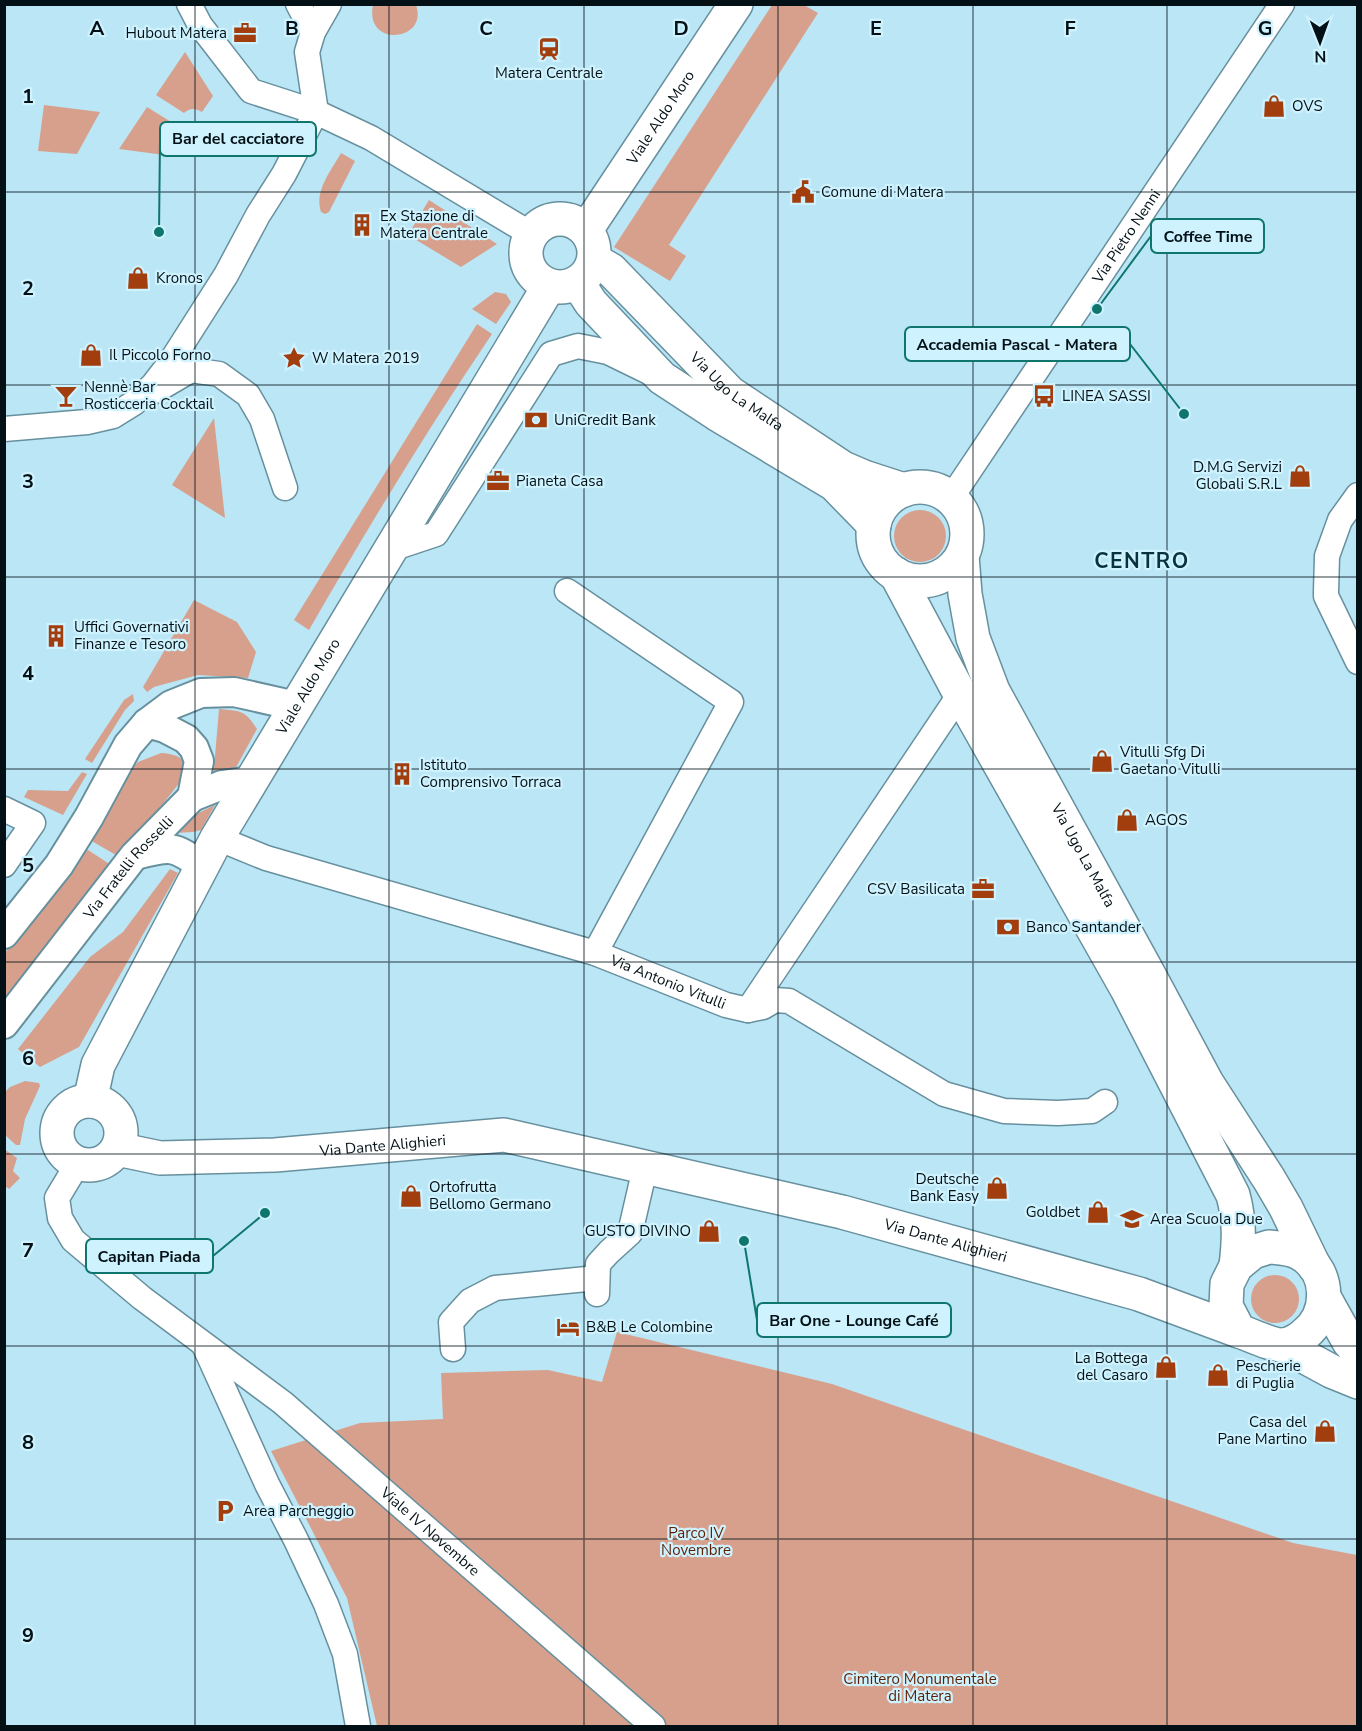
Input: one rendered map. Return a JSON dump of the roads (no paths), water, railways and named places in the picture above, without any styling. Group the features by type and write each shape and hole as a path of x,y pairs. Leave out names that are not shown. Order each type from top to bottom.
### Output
{"main road":[{"name":"Viale Aldo Moro","path":"90,1101 98,1065 250,781 391,549 577,265 736,4"},
{"path":"568,219 578,223 577,265 539,281 531,273 527,263 527,243 531,234 538,226 548,221 568,219"},
{"name":"Via Ugo La Malfa","path":"874,525 834,484 662,378 591,303 577,265 611,270 730,393 843,468 904,490"},
{"path":"921,487 937,490 951,498 960,508 967,525 967,544 953,568 940,577 925,581 910,580 887,567 875,548 873,536 879,510 890,498 904,490 921,487"},
{"name":"Via Ugo La Malfa","path":"962,556 973,638 993,691 1207,1083 1286,1208 1314,1266"},
{"name":"Via Ugo La Malfa","path":"896,574 960,694 1127,989 1233,1195 1239,1235 1236,1266"},
{"path":"79,1102 101,1103 117,1117 121,1128 121,1139 117,1149 100,1163 89,1165 69,1157 58,1138 58,1127 62,1116 79,1102"},
{"name":"Via Dante Alighieri","path":"117,1149 160,1158 275,1155 504,1135 853,1215 1139,1294 1239,1331"},
{"path":"1283,1345 1300,1339 1313,1328 1321,1313 1324,1297 1322,1280 1314,1266 1301,1254 1286,1248 1269,1247 1253,1252 1236,1266 1227,1284 1226,1306 1239,1331 1283,1345 1331,1371 1358,1382"},
{"path":"1324,1297 1349,1342 1358,1352"}],"street":[{"path":"189,4 200,25 251,91 316,112 371,138 531,234"},
{"path":"298,4 314,33"},
{"path":"134,402 153,385 170,363 226,274 258,215 284,174 316,112 307,52 329,4"},
{"name":"Via Pietro Nenni","path":"951,498 1282,4"},
{"path":"391,549 436,534 551,354 578,346 608,352 662,378"},
{"path":"4,429 87,422 113,416 191,370 219,374 248,395 262,419 285,488"},
{"path":"1358,495 1340,520 1327,556 1326,596 1358,662"},
{"path":"567,591 731,702 595,953"},
{"path":"4,934 59,865 89,817 128,745 147,723 171,705 201,693 234,692 296,706"},
{"path":"748,1010 960,694"},
{"path":"147,723 179,735 194,748 199,761 192,797"},
{"path":"192,797 222,785 250,781"},
{"name":"Via Fratelli Rosselli","path":"4,1024 136,855 192,797"},
{"path":"4,809 33,823 4,865"},
{"path":"136,855 164,848 182,852 210,852"},
{"name":"Via Antonio Vitulli","path":"210,852 266,858 595,953 726,1005 748,1010"},
{"path":"748,1010 764,1008 775,1000 789,1001 944,1094 1004,1111 1058,1113 1092,1111 1105,1102"},
{"name":"Viale IV Novembre","path":"78,1162 57,1198 60,1218 73,1240 142,1298 284,1403 653,1726"},
{"path":"453,1349 451,1322 470,1301 495,1288 597,1286 598,1264 630,1233 645,1168"},
{"name":"Viale IV Novembre","path":"203,1343 267,1484 297,1540 326,1604 345,1654 358,1726"}],"place":[{"name":"Hubout Matera","path":"245,33"},
{"name":"Matera Centrale","path":"549,49"},
{"name":"OVS","path":"1274,106"},
{"name":"Comune di Matera","path":"803,192"},
{"name":"Ex Stazione di Matera Centrale","path":"362,225"},
{"name":"Bar del cacciatore","path":"159,232"},
{"name":"Kronos","path":"138,278"},
{"name":"Coffee Time","path":"1097,309"},
{"name":"Il Piccolo Forno","path":"91,355"},
{"name":"W Matera 2019","path":"294,358"},
{"name":"Nennè Bar Rosticceria Cocktail","path":"66,396"},
{"name":"LINEA SASSI","path":"1044,396"},
{"name":"Accademia Pascal - Matera","path":"1184,414"},
{"name":"UniCredit Bank","path":"536,420"},
{"name":"D.M.G Servizi Globali S.R.L","path":"1300,476"},
{"name":"Pianeta Casa","path":"498,481"},
{"name":"Uffici Governativi Finanze e Tesoro","path":"56,636"},
{"name":"Vitulli Sfg Di Gaetano Vitulli","path":"1102,761"},
{"name":"Istituto Comprensivo Torraca","path":"402,774"},
{"name":"AGOS","path":"1127,820"},
{"name":"CSV Basilicata","path":"983,889"},
{"name":"Banco Santander","path":"1008,927"},
{"name":"Deutsche Bank Easy","path":"997,1188"},
{"name":"Ortofrutta Bellomo Germano","path":"411,1196"},
{"name":"Goldbet","path":"1098,1212"},
{"name":"Capitan Piada","path":"265,1213"},
{"name":"Area Scuola Due","path":"1132,1219"},
{"name":"GUSTO DIVINO","path":"709,1231"},
{"name":"Bar One - Lounge Café","path":"744,1241"},
{"name":"B&B Le Colombine","path":"568,1327"},
{"name":"La Bottega del Casaro","path":"1166,1367"},
{"name":"Pescherie di Puglia","path":"1218,1375"},
{"name":"Casa del Pane Martino","path":"1325,1431"},
{"name":"Area Parcheggio","path":"225,1511"}],"district":[{"name":"CENTRO","path":"1142,561"}],"park label":[{"name":"Parco IV Novembre","path":"696,1542"},
{"name":"Cimitero Monumentale di Matera","path":"920,1688"}]}
